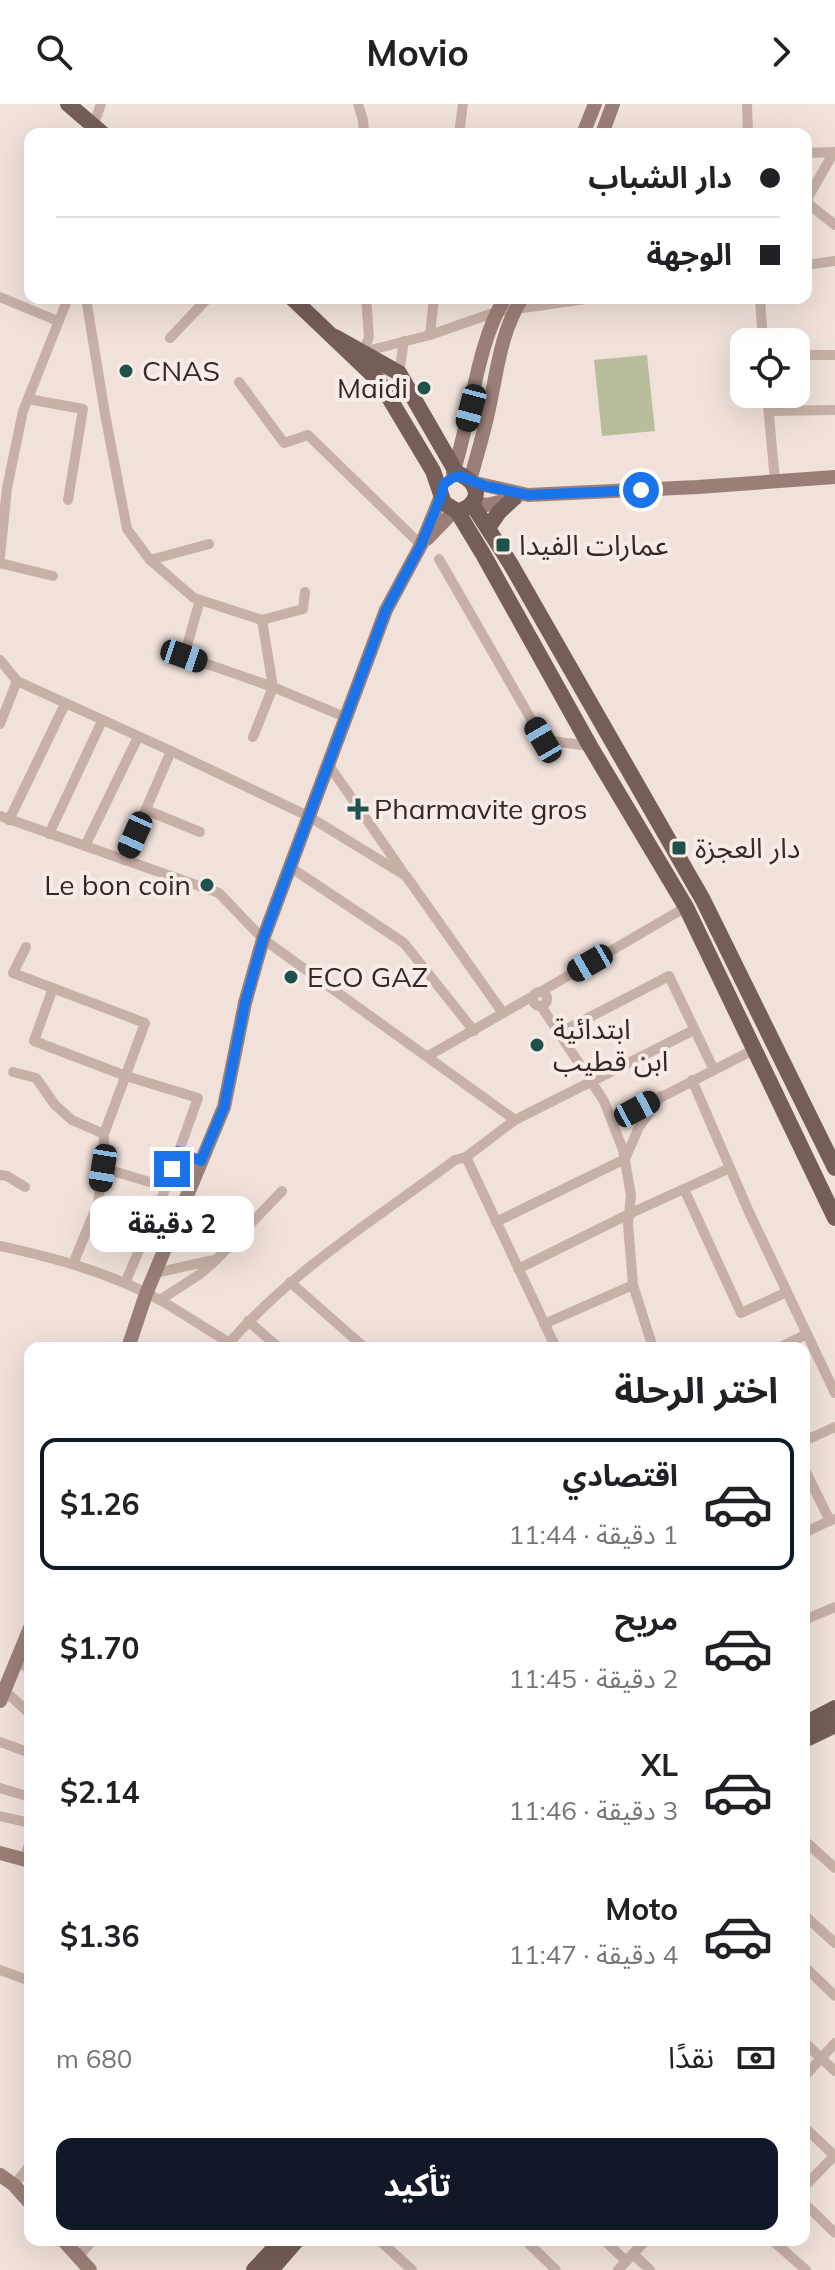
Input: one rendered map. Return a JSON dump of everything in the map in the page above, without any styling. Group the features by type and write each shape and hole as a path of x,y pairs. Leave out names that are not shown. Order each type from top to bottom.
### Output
{"main road":[{"path":"68,104 96,128"},
{"path":"585,128 595,104"},
{"path":"604,128 613,104"},
{"path":"299,304 379,381 433,471 447,507 487,505 520,497 835,477"},
{"path":"462,477 481,361 501,304"},
{"path":"462,477 488,412 507,326 518,304"},
{"path":"335,337 399,373 462,477 476,493 421,545"},
{"path":"131,1342 153,1297 155,1273 224,1107 245,1003 263,939 386,610 421,545 444,484 462,477 520,497"},
{"path":"488,528 499,512 520,497"},
{"path":"464,507 488,528 703,900 835,1168"},
{"path":"464,507 483,554 590,746 686,907 835,1218"},
{"path":"2,1696 24,1643"},
{"path":"810,1721 835,1708"},
{"path":"810,1737 835,1725"},
{"path":"0,1853 24,1860"},
{"path":"0,2175 24,2196"},
{"path":"68,2246 90,2270"},
{"path":"254,2270 276,2246"},
{"path":"271,2270 292,2246"}],"street":[{"path":"98,128 101,104"},
{"path":"358,104 364,128"},
{"path":"460,128 463,104"},
{"path":"747,104 748,128"},
{"path":"812,153 835,152"},
{"path":"812,192 835,152"},
{"path":"812,207 835,225"},
{"path":"812,264 835,261"},
{"path":"0,297 60,316 74,308 81,310 90,320"},
{"path":"53,576 0,560 7,488 23,411 65,304"},
{"path":"87,304 127,529 150,560 194,598 262,620 303,609 305,592"},
{"path":"170,338 202,304"},
{"path":"363,352 369,337 366,304"},
{"path":"430,335 433,304"},
{"path":"363,352 430,335 518,304"},
{"path":"760,304 762,328"},
{"path":"399,373 404,341"},
{"path":"810,355 835,355"},
{"path":"239,382 284,443 308,435 421,545"},
{"path":"28,399 83,409 68,500"},
{"path":"769,408 775,481"},
{"path":"769,411 835,410"},
{"path":"150,560 209,544"},
{"path":"439,559 543,740 590,746"},
{"path":"200,600 184,656 273,687 345,717"},
{"path":"253,737 273,687 262,620"},
{"path":"0,660 17,681 308,816 406,876"},
{"path":"1,719 17,681"},
{"path":"65,704 4,818 219,893 263,939 515,1120"},
{"path":"49,834 102,721"},
{"path":"85,846 138,737"},
{"path":"124,860 171,751"},
{"path":"328,764 503,1013"},
{"path":"146,810 200,832"},
{"path":"290,867 404,943 474,1031"},
{"path":"428,1056 503,1013 539,998 686,907"},
{"path":"26,947 13,973 145,1023 104,1134 98,1203 73,1264"},
{"path":"559,1033 669,976 714,1070"},
{"path":"53,988 34,1041 126,1076 198,1098 166,1187 125,1283"},
{"path":"539,998 592,1081 613,1122 625,1159 631,1195 629,1214 633,1285 651,1342"},
{"path":"231,1342 248,1321 290,1282 455,1160 466,1157 515,1120 694,1030"},
{"path":"613,1122 753,1050"},
{"path":"13,1072 36,1078 55,1105 72,1120 104,1134"},
{"path":"692,1080 835,1393"},
{"path":"496,1222 625,1159 639,1127 661,1096"},
{"path":"178,1151 201,1161"},
{"path":"466,1157 553,1342"},
{"path":"103,1168 166,1187"},
{"path":"518,1269 730,1168"},
{"path":"0,1175 25,1187"},
{"path":"684,1189 741,1313 787,1292"},
{"path":"153,1297 200,1274 282,1191"},
{"path":"0,1237 5,1247 73,1264 125,1283 153,1297 222,1342"},
{"path":"155,1273 216,1260"},
{"path":"290,1282 358,1342"},
{"path":"544,1324 633,1285"},
{"path":"248,1321 272,1342"},
{"path":"790,1342 807,1334"},
{"path":"810,1438 835,1427"},
{"path":"810,1479 832,1519 810,1530"},
{"path":"810,1617 835,1607"},
{"path":"17,1660 24,1665"},
{"path":"2,1696 24,1710"},
{"path":"0,1742 24,1751"},
{"path":"0,1788 24,1795"},
{"path":"0,1816 24,1822"},
{"path":"810,1850 835,1868"},
{"path":"810,1920 835,1943"},
{"path":"0,1970 24,1979"},
{"path":"810,1972 835,1996"},
{"path":"810,2071 835,2043"},
{"path":"810,2048 835,2071"},
{"path":"810,2133 835,2156 810,2181"},
{"path":"14,2185 24,2172"},
{"path":"810,2209 835,2233"},
{"path":"78,2257 88,2246"},
{"path":"385,2246 409,2269"},
{"path":"531,2246 552,2268"},
{"path":"612,2246 650,2270"},
{"path":"618,2270 640,2246"},
{"path":"779,2246 806,2270"}],"green space":[{"path":"647,355 655,431 602,436 594,360"}],"place":[{"name":"CNAS","path":"126,371"},
{"name":"Maidi","path":"424,388"},
{"name":"عمارات الفيدا","path":"503,545"},
{"name":"Pharmavite gros","path":"358,809"},
{"name":"دار العجزة","path":"679,848"},
{"name":"Le bon coin","path":"207,885"},
{"name":"ECO GAZ","path":"291,977"},
{"name":"ابتدائية ابن قطيب","path":"537,1045"}],"route":[{"path":"172,1169 178,1151 201,1161 224,1107 245,1003 263,939 386,610 421,545 444,484 460,476 485,486 528,495 641,490"}]}
